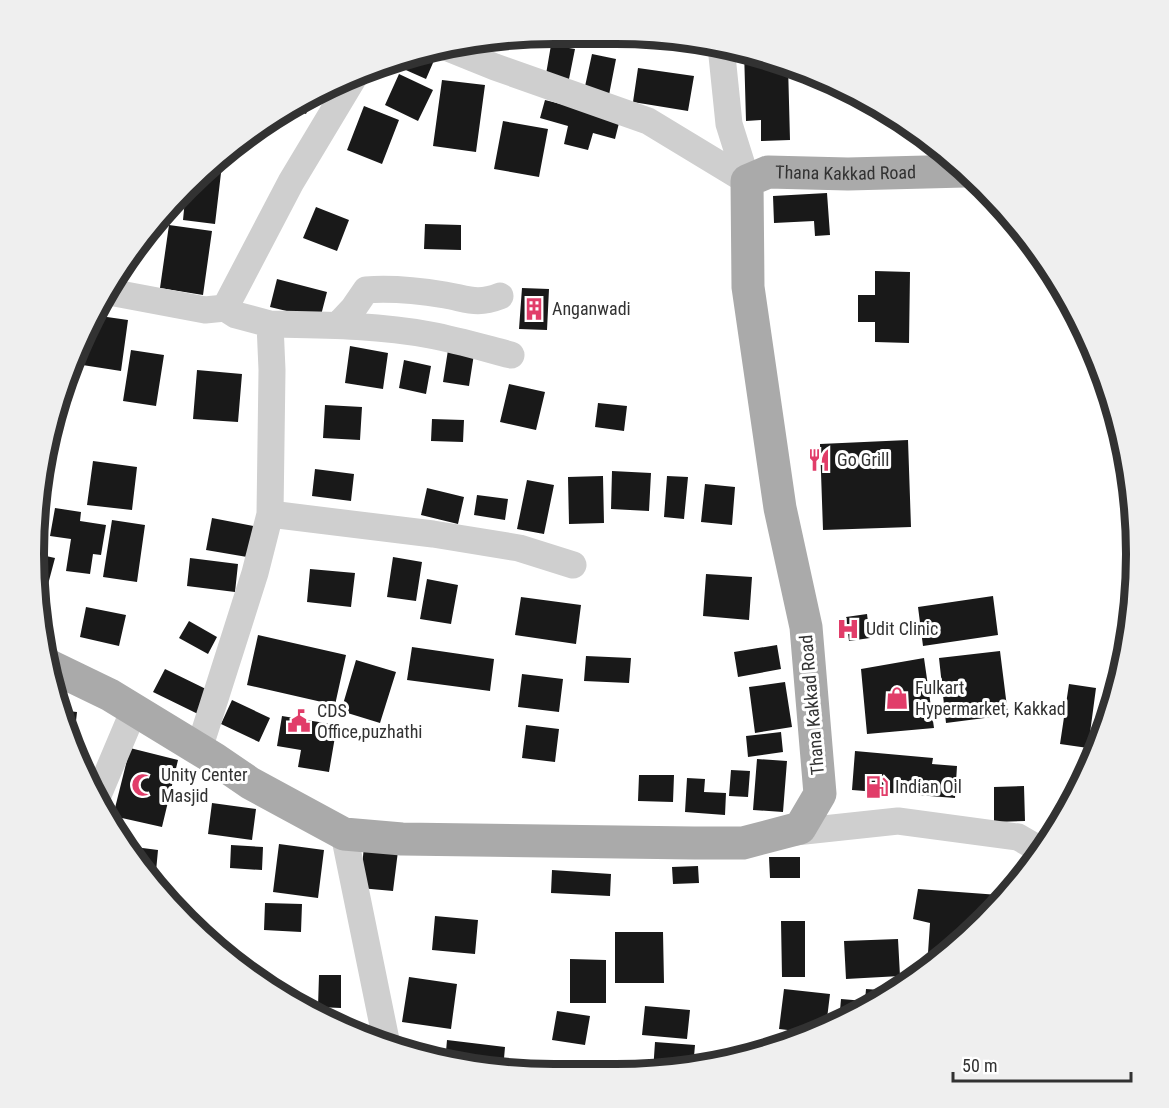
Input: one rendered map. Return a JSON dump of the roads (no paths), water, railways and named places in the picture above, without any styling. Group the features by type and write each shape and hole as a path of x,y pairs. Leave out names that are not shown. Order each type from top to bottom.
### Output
{"main road":[{"name":"Thana Kakkad Road","path":"57,669 110,695 250,783 344,834 402,838 743,843 800,828 820,794 806,627 780,508 748,287 747,181 768,172 848,174 953,171"}],"street":[{"path":"458,52 495,68 648,121 747,181"},
{"path":"722,55 729,124 747,181"},
{"path":"225,308 291,182 348,87"},
{"path":"338,325 366,290 445,295 486,302 500,296"},
{"path":"116,293 206,310 225,308 236,315 270,324 338,325 430,335 511,355"},
{"path":"199,749 255,573 270,514 272,370 270,324"},
{"path":"270,514 433,534 519,548 573,565"},
{"path":"101,789 134,710"},
{"path":"786,833 898,821 1018,837 1033,846"},
{"path":"344,834 385,1035"}],"place":[{"name":"Anganwadi","path":"534,309"},
{"name":"Go Grill","path":"819,460"},
{"name":"Udit Clinic","path":"848,629"},
{"name":"Fulkart Hypermarket, Kakkad","path":"897,698"},
{"name":"CDS Office,puzhathi","path":"299,721"},
{"name":"Unity Center Masjid","path":"143,785"},
{"name":"Indian Oil","path":"877,787"}]}
